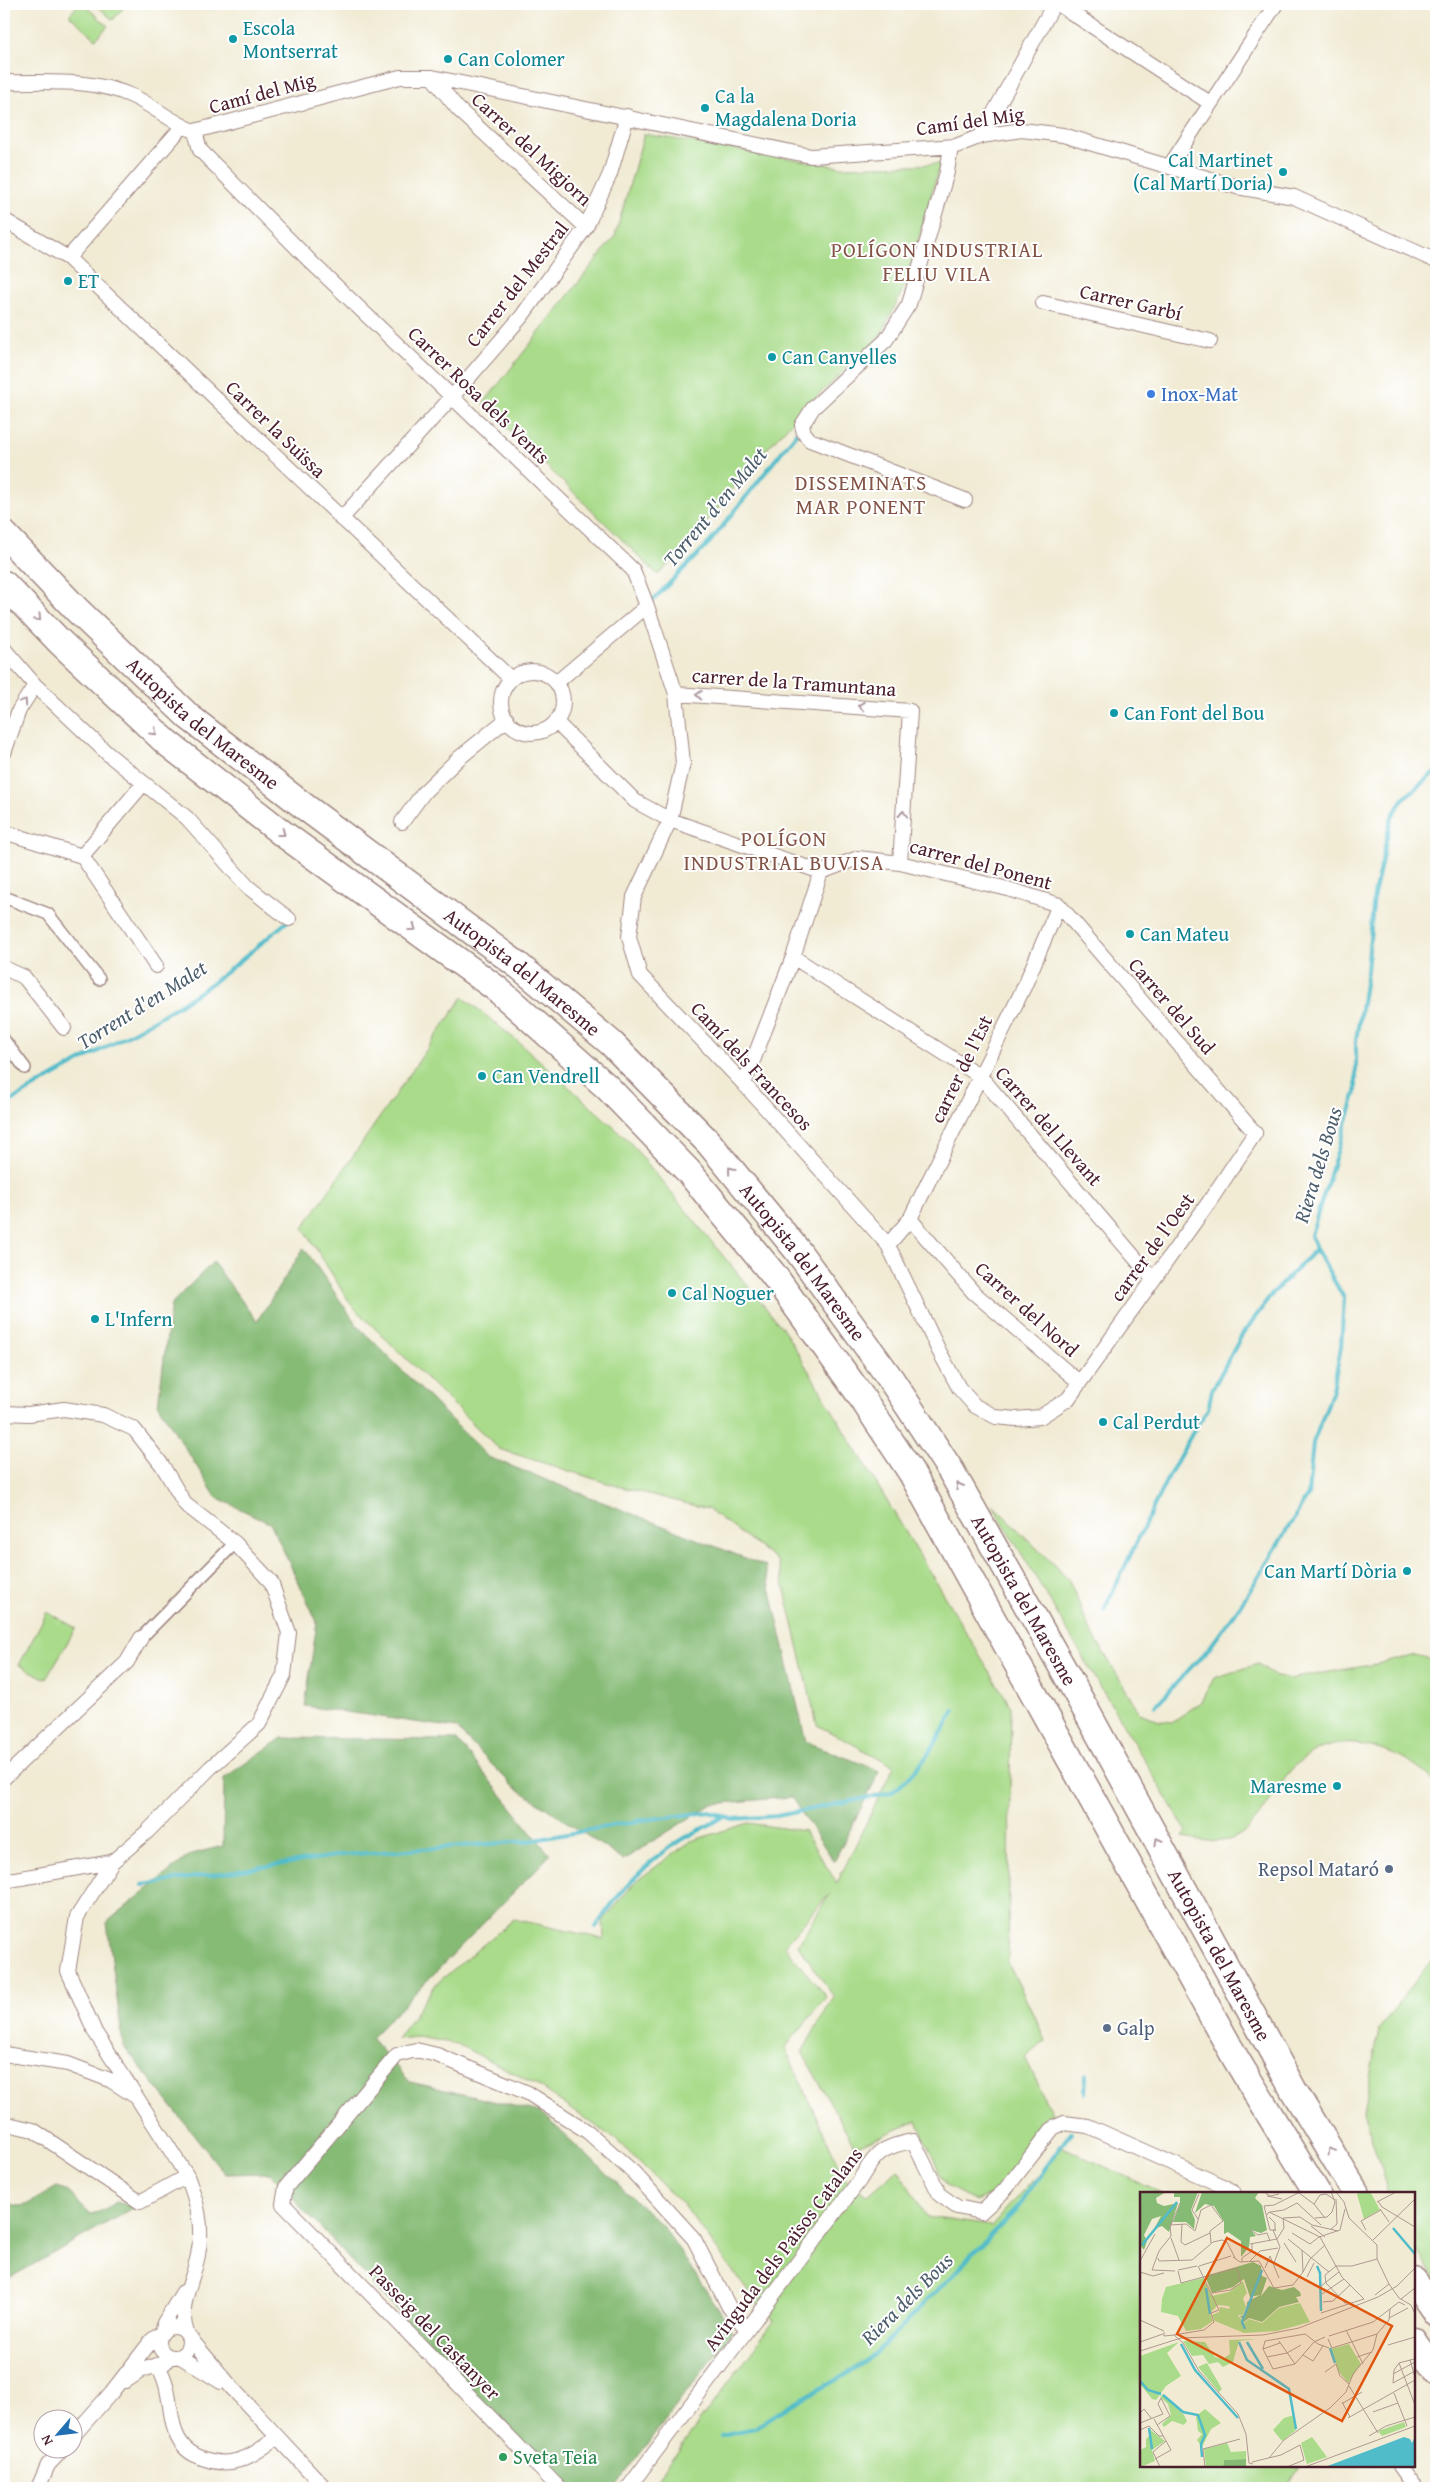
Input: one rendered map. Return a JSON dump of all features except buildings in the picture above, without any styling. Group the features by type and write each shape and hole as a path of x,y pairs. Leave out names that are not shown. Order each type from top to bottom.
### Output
{"highway":[{"name":"Autopista del Maresme","path":"4,534 77,610 189,717 305,807 519,966 611,1043 709,1142 797,1250 890,1378 951,1471 1070,1681 1294,2091 1355,2192"},
{"name":"Autopista del Maresme","path":"4,584 60,642 166,742 282,833 497,989 592,1074 688,1171 767,1266 860,1395 911,1472 1236,2059 1316,2192"},
{"path":"1415,2282 1436,2313"},
{"path":"1415,2342 1436,2373"}],"street":[{"path":"981,136 1054,4"},
{"path":"1058,4 1210,102"},
{"path":"1169,167 1276,4"},
{"name":"Camí del Mig","path":"189,129 400,77 432,77 627,116 811,156 951,146 981,136 1022,130 1063,135 1237,187 1294,197 1436,261"},
{"name":"Carrer del Migjorn","path":"432,77 458,109 586,228"},
{"path":"4,82 97,84 132,96 189,129 68,258"},
{"name":"Carrer del Mestral","path":"341,519 452,397 522,316 586,228 610,174 627,116"},
{"name":"Carrer Rosa dels Vents","path":"189,129 200,150 452,397 633,570 647,606"},
{"path":"951,146 947,172 909,304 886,340 813,408 802,425 804,434 810,440 965,500"},
{"name":"Carrer la Suïssa","path":"4,220 68,258 511,679"},
{"name":"Carrer Garbí","path":"1043,302 1210,341"},
{"path":"557,682 647,606"},
{"name":"Camí dels Francesos","path":"647,606 676,694 683,763 670,820 634,897 629,937 640,975 744,1084 888,1245 938,1351 959,1388 975,1406 996,1417 1016,1419 1040,1417 1068,1398 1080,1382"},
{"path":"4,649 35,685 108,754 186,818 248,887 290,919"},
{"path":"534,671 549,676 557,682 562,692 563,703 561,713 556,722 544,730 531,732 517,729 507,719 503,710 504,688 519,673 534,671"},
{"path":"4,753 18,710 35,685"},
{"name":"carrer de la Tramuntana","path":"676,694 910,711 900,863"},
{"path":"402,822 431,786 458,759 507,719"},
{"path":"556,722 635,801 670,820 820,872 793,957 744,1084"},
{"path":"82,856 144,783"},
{"path":"4,832 82,856 156,966"},
{"name":"carrer del Ponent","path":"820,872 858,858 900,863 1008,889 1059,905"},
{"path":"4,896 48,914 99,979"},
{"name":"carrer de l'Est","path":"888,1245 910,1219 1024,987 1059,905"},
{"name":"Carrer del Sud","path":"1059,905 1255,1133"},
{"name":"Carrer del Llevant","path":"793,957 980,1076 1153,1279"},
{"path":"4,968 24,977 64,1028"},
{"path":"4,1040 25,1068"},
{"name":"carrer de l'Oest","path":"1080,1382 1255,1133"},
{"name":"Carrer del Nord","path":"910,1219 974,1293 1080,1382"},
{"path":"4,1413 29,1414 64,1409 103,1416 134,1429 162,1465 185,1504 236,1543 271,1582 289,1633 284,1676 259,1724 210,1768 148,1831 112,1862 77,1918 68,1971 96,2032 184,2172 200,2216 198,2253 183,2307 182,2321 188,2335 233,2389 325,2488"},
{"path":"4,1778 127,1662 141,1638 236,1543"},
{"path":"4,1881 112,1862"},
{"name":"Passeig del Castanyer","path":"559,2488 283,2204 286,2187 397,2055 416,2050 438,2055 528,2093 588,2132 621,2162 694,2238 729,2307 747,2330"},
{"path":"4,2054 68,2064 110,2080 138,2098"},
{"path":"4,2123 33,2130 140,2202 184,2172"},
{"name":"Avinguda dels Països Catalans","path":"628,2488 859,2181 870,2162 891,2144 913,2141 940,2196 957,2207 981,2212 1004,2191 1053,2128 1064,2123 1088,2126 1223,2186 1232,2192"},
{"path":"190,2279 164,2324 160,2338 160,2348 167,2355 178,2356 233,2389"},
{"path":"82,2426 111,2393 152,2340 163,2332 175,2327 188,2335"},
{"path":"111,2393 130,2377 157,2365 172,2362 188,2347 188,2335"},
{"path":"157,2365 168,2389 176,2434 187,2452 211,2462 231,2463 256,2454 277,2437"},
{"path":"38,2488 48,2465 53,2460"},
{"path":"1401,2467 1416,2488"}],"green space":[{"path":"79,4 83,4 108,26 96,39 69,15"},
{"path":"95,4 122,4 125,6 113,20"},
{"path":"644,134 842,167 940,164 905,286 880,337 805,408 750,467 690,544 658,575 483,404 615,236"},
{"path":"463,997 521,1044 628,1140 784,1330 1011,1707 1008,1962 1046,2041 1025,2057 1053,2116 994,2193 975,2201 945,2185 917,2121 855,2147 802,2052 834,1997 798,1945 830,1893 784,1946 826,1997 785,2048 845,2179 868,2195 898,2169 927,2217 992,2226 1063,2147 1159,2192 1140,2192 1140,2467 1299,2467 1286,2488 650,2488 774,2321 752,2297 683,2204 615,2139 535,2084 457,2044 418,2037 397,2039 436,1984 514,1919 604,1939 603,1921 635,1882 691,1841 748,1823 804,1831 837,1883 894,1766 817,1725 778,1561 708,1509 617,1486 499,1449 352,1306 303,1228"},
{"path":"304,1248 357,1325 488,1457 765,1566 806,1742 880,1771 834,1861 791,1797 712,1804 623,1860 512,1785 456,1728 305,1706 317,1622 271,1524 216,1497 158,1405 171,1304 213,1262 257,1321"},
{"path":"992,1504 1069,1580 1089,1628 1140,1713 1159,1721 1172,1722 1200,1703 1214,1678 1258,1664 1274,1675 1289,1679 1388,1662 1415,1655 1436,1660 1436,1784 1404,1759 1385,1750 1365,1745 1345,1744 1326,1747 1307,1756 1291,1770 1253,1824 1236,1837 1217,1841 1183,1837 1187,1832"},
{"path":"47,1612 76,1628 46,1679 19,1665"},
{"path":"282,1738 457,1740 550,1855 371,2038 410,2082 540,2112 663,2226 733,2331 614,2488 560,2488 270,2173 225,2174 123,2045 107,1922 191,1854 223,1846 224,1778"},
{"path":"1436,1954 1436,2281 1415,2247 1415,2192 1389,2192 1364,2110 1379,2029"},
{"path":"57,2187 67,2191 91,2214 105,2210 116,2202 135,2207 4,2281 4,2202 19,2206 26,2205"}],"waterway":[{"name":"Torrent d'en Malet","path":"649,604 710,542 799,430"},
{"name":"Riera dels Bous","path":"1155,1706 1210,1647 1243,1602 1308,1495 1313,1443 1333,1390 1341,1347 1344,1298 1316,1249 1311,1235 1356,1092 1356,1040 1367,971 1374,895 1391,819 1402,800 1436,771"},
{"name":"Torrent d'en Malet","path":"4,1106 53,1076 178,1006 224,974 288,921"},
{"path":"1104,1610 1166,1481 1208,1409 1212,1390 1242,1335 1273,1293 1316,1249"},
{"path":"143,1885 342,1855 529,1841 643,1820 709,1812 733,1819 777,1816 891,1793 902,1785 920,1765 955,1710"},
{"path":"596,1927 624,1889 657,1857 683,1839 724,1816"},
{"name":"Riera dels Bous","path":"1085,2093 1086,2074"},
{"name":"Riera dels Bous","path":"722,2435 754,2428 797,2401 844,2376 875,2354 1015,2211 1071,2132"}],"place":[{"name":"Escola Montserrat","path":"233,39"},
{"name":"Can Colomer","path":"448,59"},
{"name":"Ca la Magdalena Doria","path":"705,108"},
{"name":"Cal Martinet (Cal Martí Doria)","path":"1283,172"},
{"name":"ET","path":"68,281"},
{"name":"Can Canyelles","path":"772,357"},
{"name":"Inox-Mat","path":"1151,394"},
{"name":"Can Font del Bou","path":"1114,713"},
{"name":"Can Mateu","path":"1130,934"},
{"name":"Can Vendrell","path":"482,1076"},
{"name":"Cal Noguer","path":"672,1293"},
{"name":"L'Infern","path":"95,1319"},
{"name":"Cal Perdut","path":"1103,1422"},
{"name":"Can Martí Dòria","path":"1407,1571"},
{"name":"Maresme","path":"1337,1786"},
{"name":"Repsol Mataró","path":"1389,1869"},
{"name":"Galp","path":"1107,2028"},
{"name":"Sveta Teia","path":"503,2457"}],"district":[{"name":"POLÍGON INDUSTRIAL FELIU VILA","path":"937,262"},
{"name":"DISSEMINATS MAR PONENT","path":"861,495"},
{"name":"POLÍGON INDUSTRIAL BUVISA","path":"784,851"}]}
